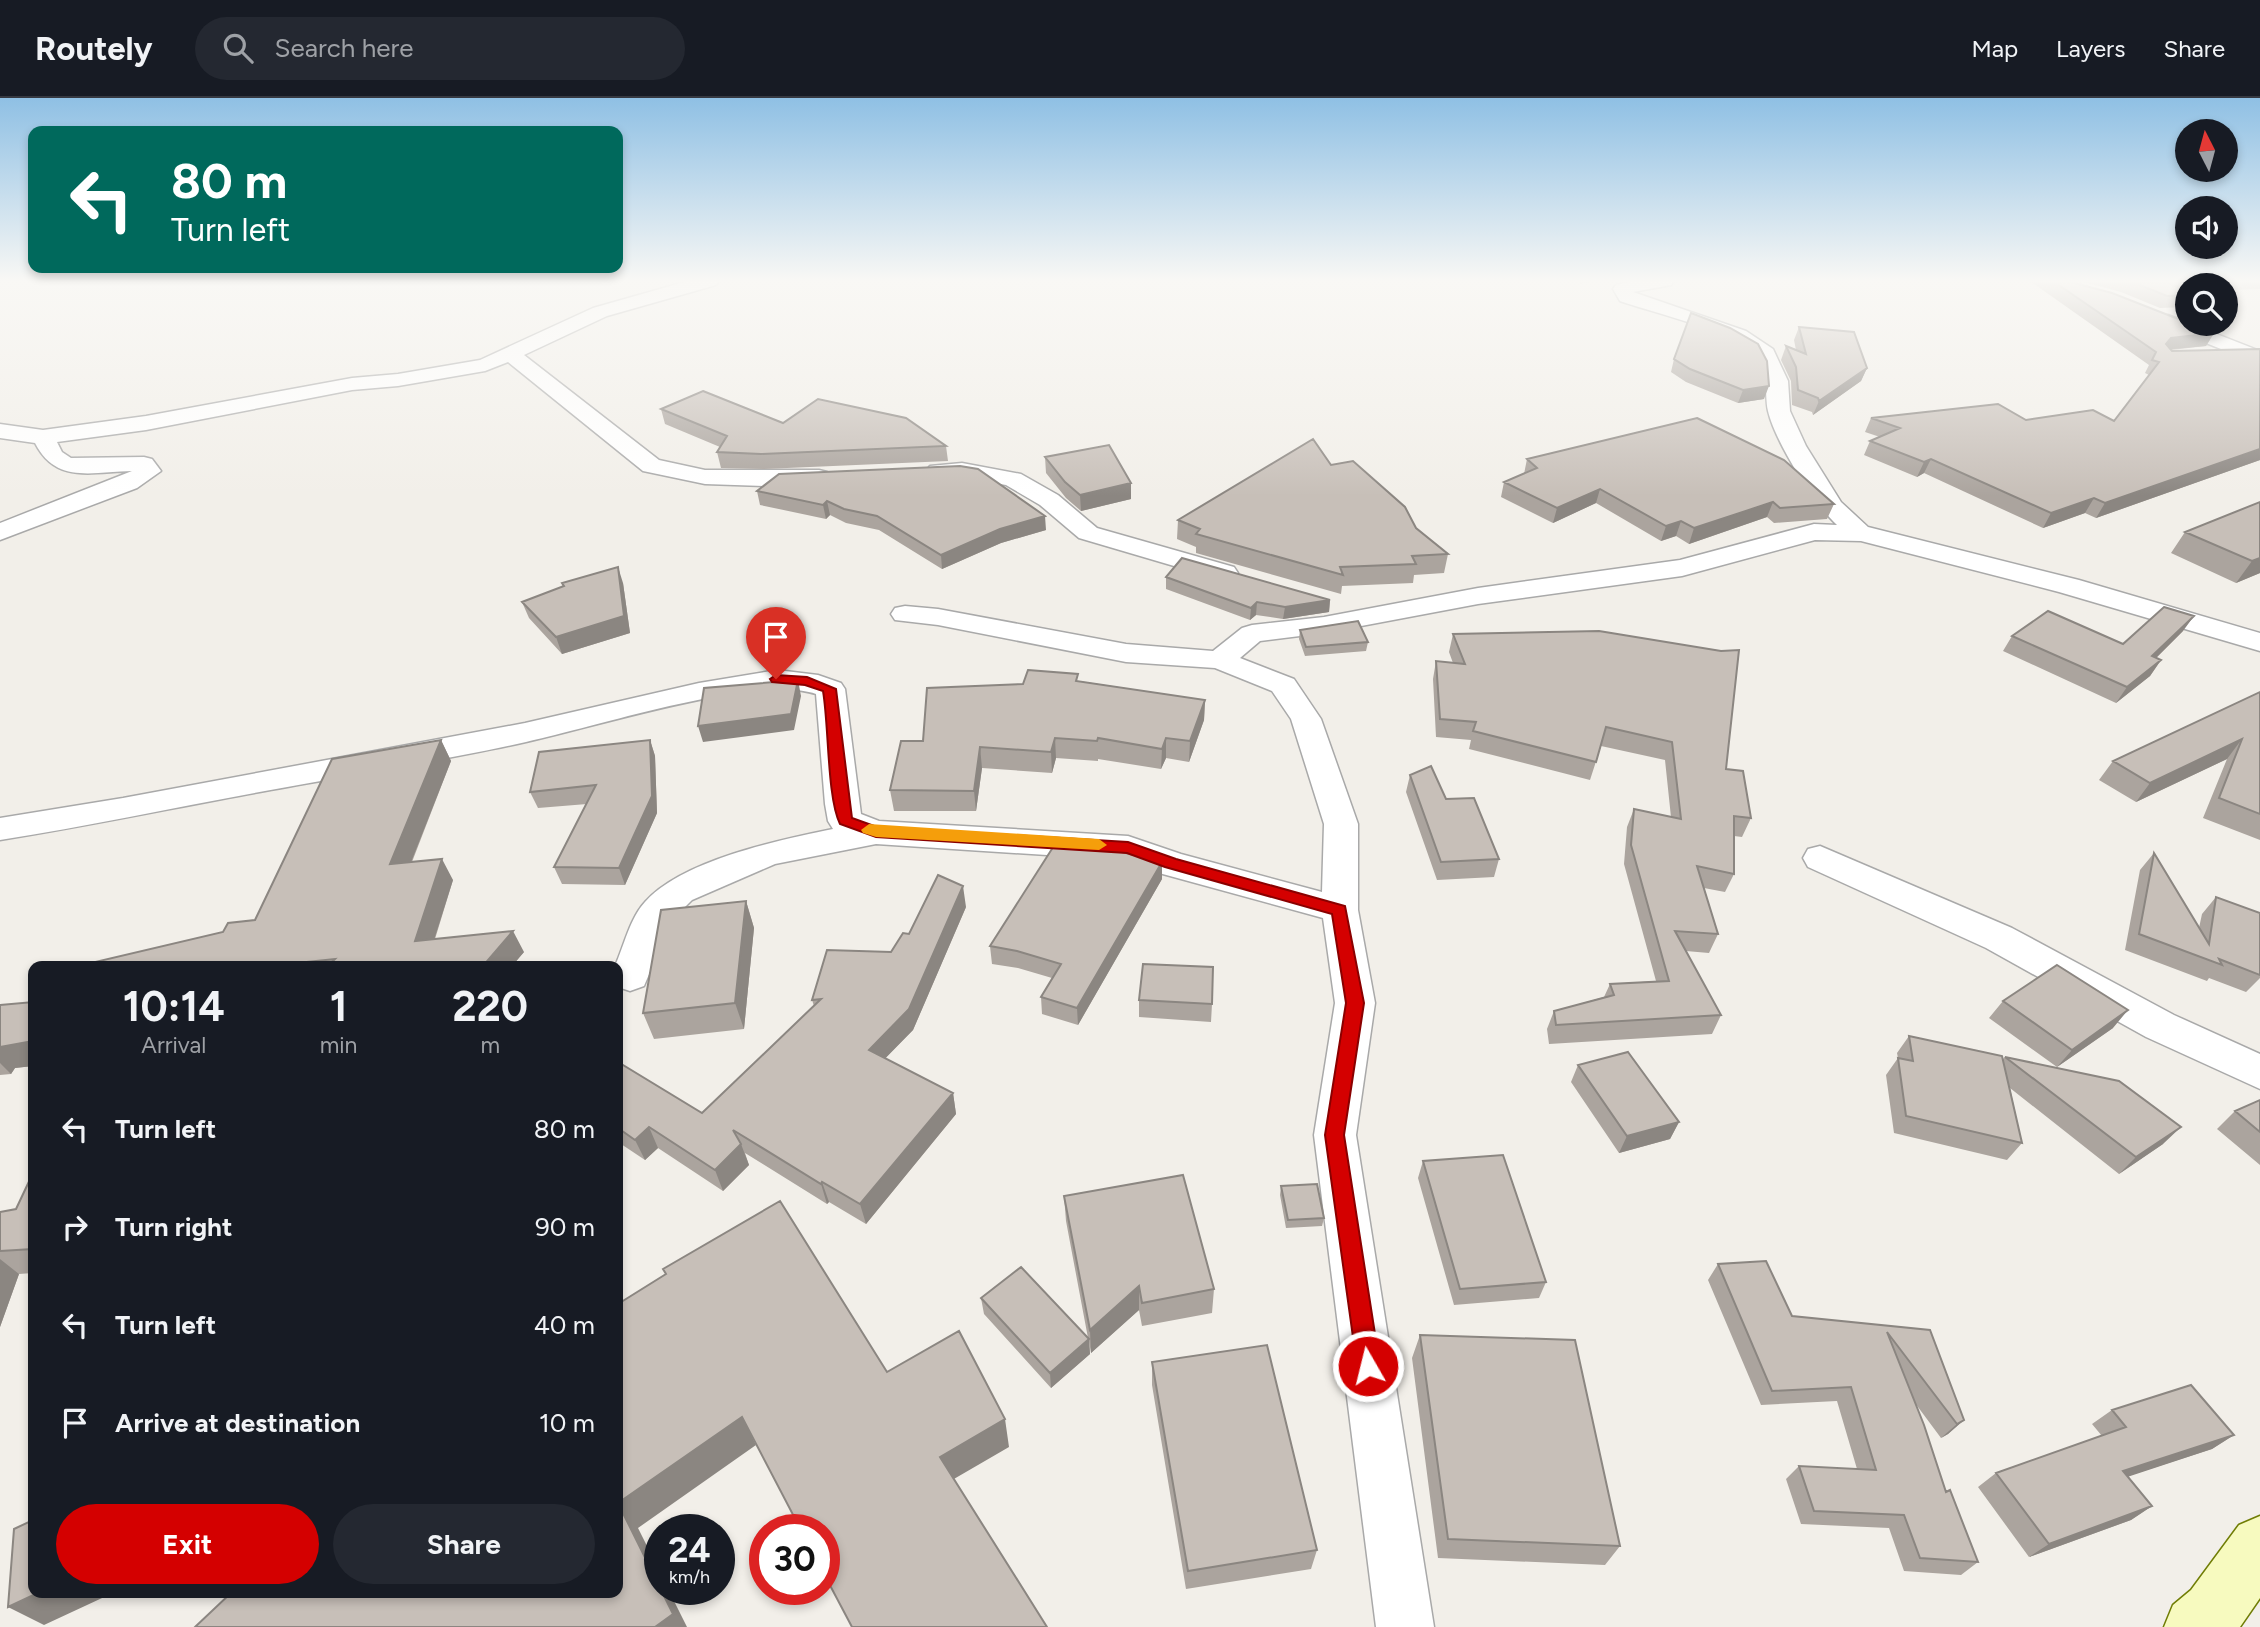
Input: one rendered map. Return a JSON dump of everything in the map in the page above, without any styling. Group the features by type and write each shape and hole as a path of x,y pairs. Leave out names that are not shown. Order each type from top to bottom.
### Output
{"main road":[{"path":"2195,1627 2213,1612 2260,1546"}],"street":[{"path":"0,431 43,437 146,423 352,384 485,365 514,352"},
{"path":"1765,352 1777,381 1779,411 1796,446 1831,506 1861,533"},
{"path":"2195,355 2228,352"},
{"path":"2234,352 2257,356"},
{"path":"510,354 651,466 705,477 764,480 843,476"},
{"path":"0,532 129,483 149,471 144,464 66,465 53,456 43,437"},
{"path":"909,473 962,470 1013,479 1049,500 1088,533 1251,581"},
{"path":"1220,660 1252,634 1324,625 1478,596 1682,568 1814,532 1861,533 2069,586 2260,642"},
{"path":"1325,601 1374,614"},
{"path":"905,614 939,617 1126,653 1220,660 1283,685 1306,719 1341,824 1340,910 1355,1003 1335,1135 1405,1627"},
{"path":"0,829 123,809 260,780 418,754 525,733 699,692 776,679 807,681 830,689 840,796 845,821 876,832"},
{"path":"630,976 656,913 679,891 767,853 876,832 1128,848 1171,863 1340,910"},
{"path":"1820,858 1999,938 2160,1026 2260,1072"}],"building":[{"path":"1676,352 1762,352 1767,361 1769,386 1743,390 1690,369 1674,359"},
{"path":"1789,352 1861,352 1867,368 1819,401 1818,398 1798,390 1796,367"},
{"path":"2156,352 2260,352 2260,449 2105,503 2094,498 2051,513 1931,459 1924,462 1870,441 1900,428 1871,418 1998,404 2026,420 2093,410 2114,421 2159,362 2152,360"},
{"path":"703,391 783,423 818,399 906,418 946,446 761,454 717,452 727,436 661,409"},
{"path":"1697,418 1784,460 1834,504 1780,508 1773,502 1694,528 1681,521 1666,526 1600,489 1557,508 1504,482 1537,468 1527,459"},
{"path":"1313,439 1331,465 1353,461 1405,507 1416,528 1448,554 1412,556 1416,564 1340,567 1343,575 1196,534 1200,529 1178,520"},
{"path":"1109,445 1131,483 1080,495 1065,482 1045,457"},
{"path":"960,466 978,469 1045,516 1000,529 941,555 877,516 844,509 827,501 823,505 757,491 779,474"},
{"path":"2260,502 2260,558 2252,561 2185,532"},
{"path":"1182,558 1330,600 1285,607 1257,602 1251,608 1166,577"},
{"path":"618,567 624,616 556,637 522,602 564,586 562,583"},
{"path":"2164,607 2194,616 2152,656 2161,660 2127,687 2012,636 2048,611 2123,644"},
{"path":"1358,621 1368,642 1306,647 1300,630"},
{"path":"1599,631 1721,651 1739,650 1726,769 1743,771 1751,818 1734,816 1734,874 1697,866 1718,934 1675,931 1721,1015 1556,1025 1554,1011 1614,995 1610,984 1669,981 1631,845 1634,809 1681,819 1672,742 1606,727 1596,762 1473,731 1476,722 1440,719 1436,661 1465,664 1453,634"},
{"path":"1028,670 1078,674 1076,681 1205,700 1190,741 1166,738 1162,749 1098,738 1097,741 1055,738 1051,752 980,747 974,791 890,790 901,741 923,741 927,688 1023,684"},
{"path":"798,680 791,714 698,726 704,688"},
{"path":"2260,692 2260,814 2219,798 2242,739 2150,783 2113,761"},
{"path":"441,740 390,864 442,859 415,941 513,931 487,961 99,961 223,932 228,923 255,920 332,759"},
{"path":"650,740 652,796 619,868 554,867 596,785 530,792 539,752"},
{"path":"1431,766 1446,799 1474,798 1499,859 1441,862 1410,775"},
{"path":"1057,841 1126,846 1122,852 1162,862 1077,1008 1041,997 1061,964 990,946"},
{"path":"2154,853 2209,944 2216,897 2260,913 2260,975 2219,959 2222,965 2139,934"},
{"path":"938,875 963,886 909,1009 869,1050 953,1093 860,1204 822,1182 821,1184 733,1130 741,1144 715,1170 649,1127 635,1140 623,1132 623,1065 702,1113 821,999 812,1000 827,950 891,952 903,933 909,934"},
{"path":"746,901 735,1003 643,1013 661,910"},
{"path":"1143,964 1213,967 1212,1004 1139,1000"},
{"path":"2057,965 2128,1010 2072,1050 2003,1001"},
{"path":"28,1002 28,1042 0,1047 0,1005"},
{"path":"1909,1036 2002,1056 2022,1143 1906,1116 1898,1058 1913,1061"},
{"path":"1628,1052 1679,1122 1627,1136 1578,1065"},
{"path":"2005,1057 2119,1081 2181,1127 2136,1157"},
{"path":"2260,1100 2260,1132 2235,1111"},
{"path":"1503,1155 1546,1282 1460,1289 1423,1161"},
{"path":"1183,1175 1214,1289 1142,1303 1139,1286 1090,1330 1064,1196"},
{"path":"28,1184 28,1249 0,1251 0,1212 16,1209"},
{"path":"1317,1184 1324,1218 1288,1220 1281,1186"},
{"path":"780,1201 887,1372 959,1331 1005,1419 940,1457 1047,1627 852,1627 840,1604 840,1514 793,1514 742,1417 623,1500 623,1301 666,1274 663,1269"},
{"path":"1766,1261 1792,1316 1930,1330 1964,1420 1957,1424 1887,1332 1924,1425 1946,1492 1950,1490 1978,1562 1920,1558 1904,1515 1814,1511 1799,1466 1876,1470 1851,1387 1772,1391 1718,1264"},
{"path":"1021,1267 1089,1339 1050,1373 981,1298"},
{"path":"1420,1335 1575,1340 1620,1546 1448,1539"},
{"path":"1267,1345 1317,1550 1188,1571 1152,1362"},
{"path":"2191,1385 2234,1435 2123,1471 2152,1506 2049,1544 1996,1473 2126,1427 2112,1410"},
{"path":"623,1513 644,1555 644,1605 669,1605 673,1614 655,1627 195,1627 226,1598 623,1598"},
{"path":"28,1522 28,1598 8,1607 14,1529"}],"slow traffic":[{"path":"869,830 1099,845"}],"route":[{"path":"776,679 807,681 830,689 840,796 845,821 876,832 1128,848 1171,863 1340,910 1355,1003 1335,1135 1368,1366"}]}
